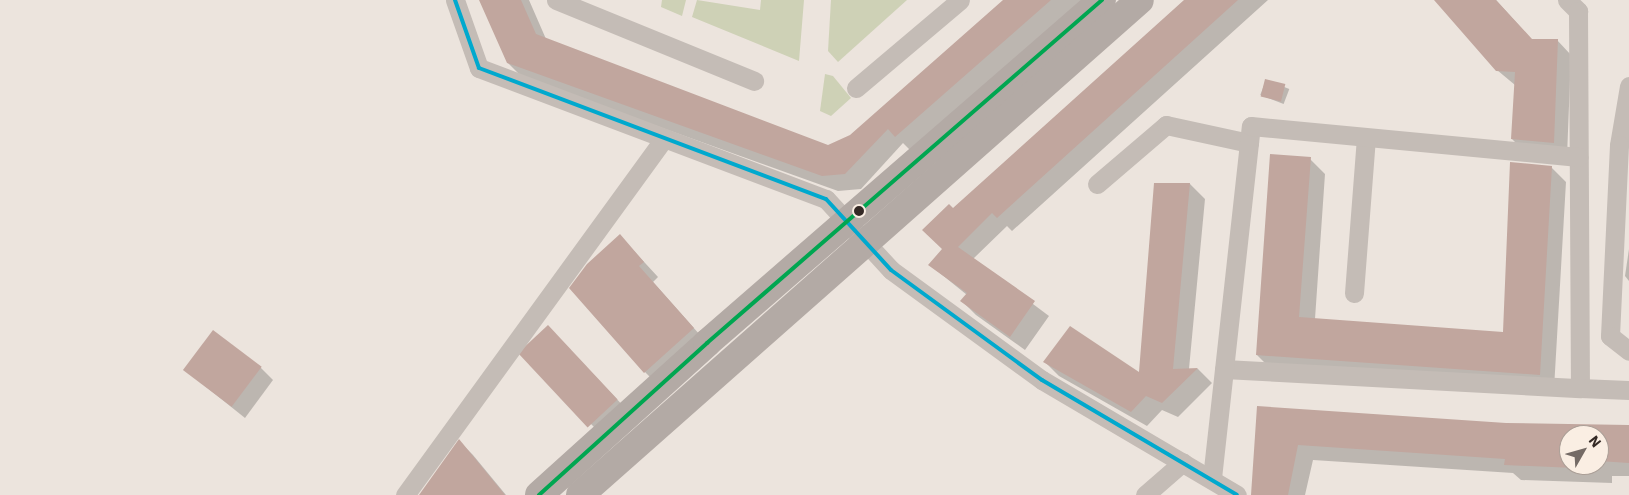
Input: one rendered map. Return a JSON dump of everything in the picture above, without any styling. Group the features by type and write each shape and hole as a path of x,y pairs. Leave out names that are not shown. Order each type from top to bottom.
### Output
{"main road":[{"path":"540,495 847,222 1102,0"},
{"path":"580,495 1140,0"}],"street":[{"path":"455,0 479,68 826,199 891,270 1042,380 1212,478 1236,495"},
{"path":"556,0 754,81"},
{"path":"856,88 960,0"},
{"path":"1567,0 1578,12 1580,388"},
{"path":"1629,86 1610,336 1629,351"},
{"path":"1097,184 1166,125 1249,143"},
{"path":"1212,478 1251,126 1579,157"},
{"path":"405,495 664,138"},
{"path":"1354,292 1366,138"},
{"path":"1224,369 1629,390"},
{"path":"1144,495 1183,462"}],"green space":[{"path":"662,0 686,0 682,16 661,7"},
{"path":"697,0 760,10 761,0 804,0 799,61 692,17"},
{"path":"831,0 907,0 838,62 828,51"},
{"path":"825,74 833,76 851,98 831,116 820,111"}],"building":[{"path":"479,0 521,0 536,34 828,145 850,135 1003,0 1051,0 895,137 888,129 845,174 822,176 507,63"},
{"path":"1184,0 1238,0 997,218 992,213 958,247 1035,301 1010,337 960,301 967,293 928,265 942,249 922,230 949,204 953,208"},
{"path":"1434,0 1496,0 1532,39 1558,39 1554,143 1511,139 1515,72 1496,71"},
{"path":"1265,79 1285,84 1281,102 1261,96"},
{"path":"1270,154 1311,157 1299,317 1503,332 1510,162 1552,166 1540,375 1256,355"},
{"path":"1154,183 1190,183 1173,369 1198,368 1162,403 1146,396 1131,412 1043,362 1070,326 1139,372"},
{"path":"620,234 644,262 639,266 694,328 644,373 569,288 587,264"},
{"path":"548,325 618,400 588,428 518,353"},
{"path":"213,330 262,367 232,407 183,370"},
{"path":"1257,406 1506,423 1629,425 1629,463 1609,462 1609,425 1559,425 1559,467 1504,465 1505,459 1298,445 1288,495 1251,495"},
{"path":"459,439 505,495 419,495"}],"transit line":[{"path":"455,0 479,68 826,199 891,270 1042,380 1237,495"},
{"path":"539,495 707,343 1102,0"}]}
